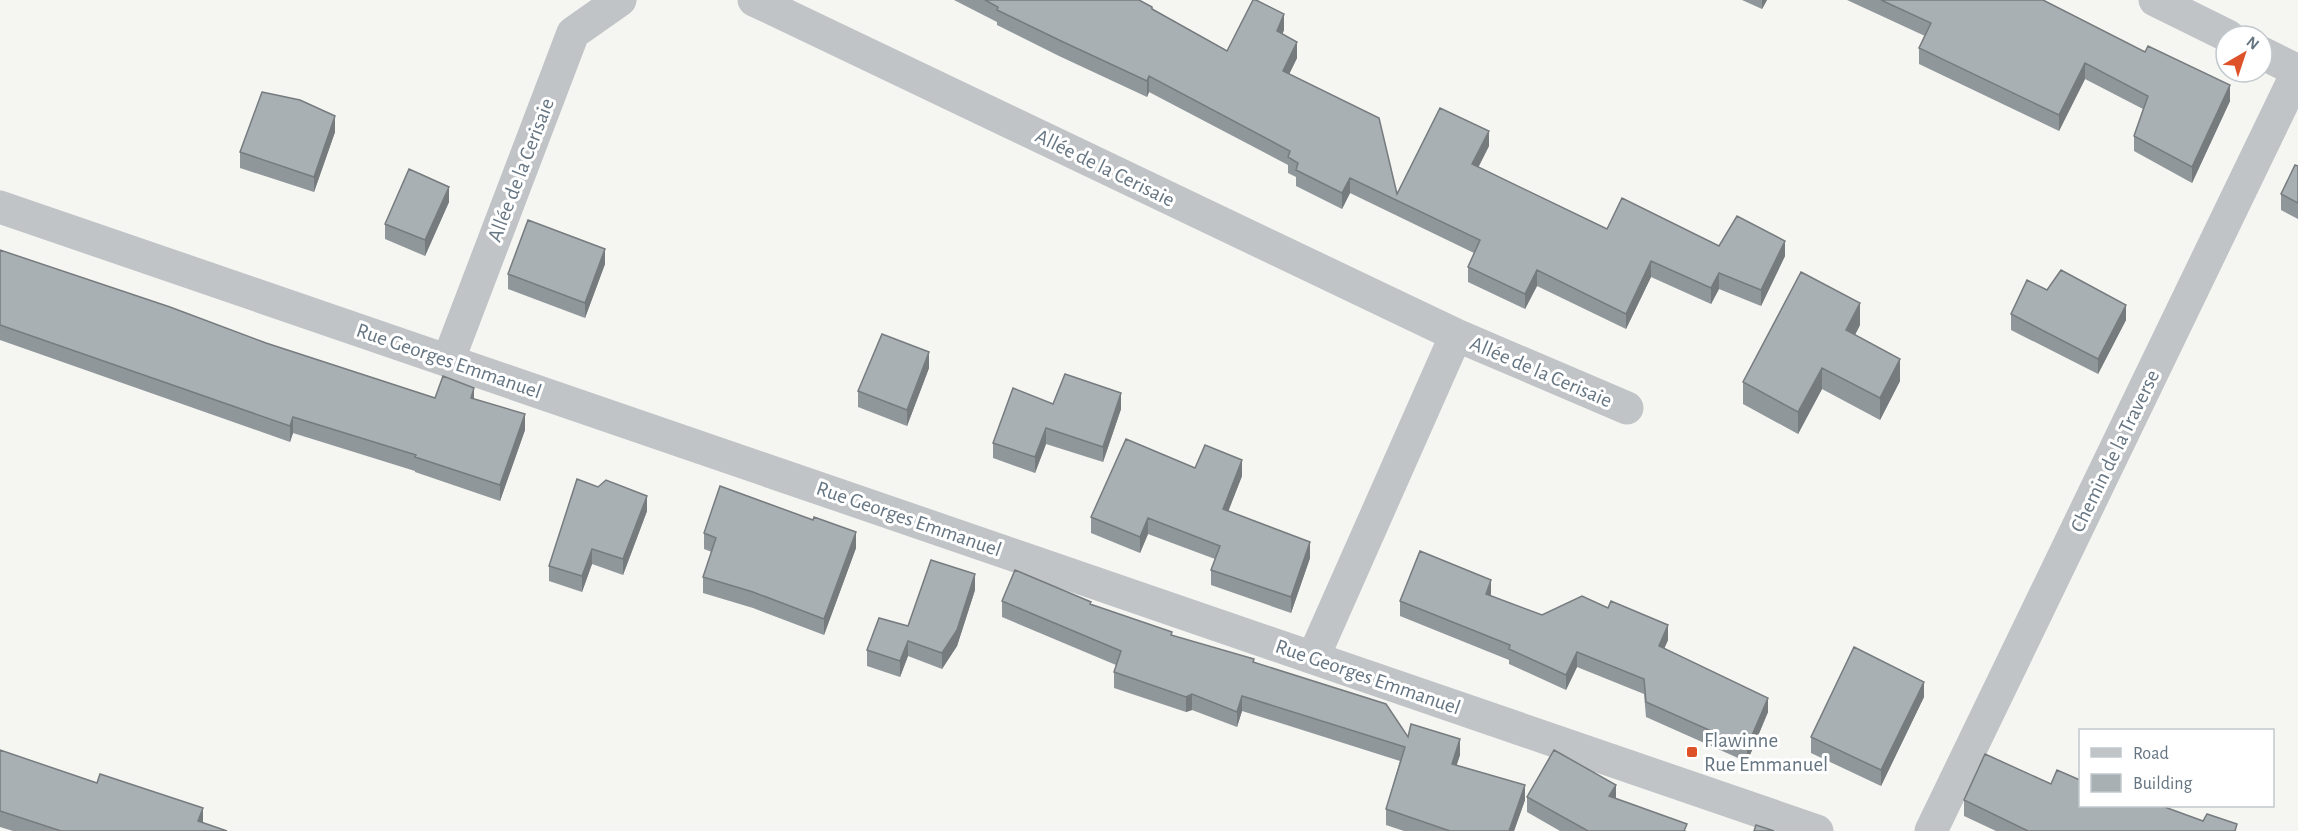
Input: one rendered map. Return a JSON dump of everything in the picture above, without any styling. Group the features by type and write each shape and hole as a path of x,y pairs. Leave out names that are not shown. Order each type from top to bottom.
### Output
{"street":[{"name":"Allée de la Cerisaie","path":"448,361 573,33 620,0"},
{"name":"Allée de la Cerisaie","path":"754,0 1456,335 1627,408"},
{"path":"2155,0 2214,29"},
{"path":"2274,59 2298,71"},
{"name":"Chemin de la Traverse","path":"1931,831 2298,71"},
{"name":"Rue Georges Emmanuel","path":"0,207 1817,831"},
{"name":"Allée de la Cerisaie","path":"1313,658 1456,335"}],"building":[{"path":"985,0 1139,0 1227,51 1253,0 1256,0 1284,14 1277,31 1297,42 1283,71 1379,118 1397,194 1440,108 1489,131 1472,164 1607,229 1622,198 1719,246 1737,216 1785,241 1761,290 1719,273 1711,288 1651,261 1626,314 1537,270 1525,294 1468,267 1480,240 1350,178 1342,193 1296,170 1298,163 1288,157 1290,151 1149,76 1147,81 997,10 998,7"},
{"path":"1881,0 2043,0 2145,52 2148,46 2214,77 2214,84 2230,85 2192,167 2134,136 2148,96 2085,63 2059,115 1919,48 1931,23"},
{"path":"262,92 300,100 335,116 314,177 240,152"},
{"path":"2295,165 2298,166 2298,203 2281,194"},
{"path":"409,169 449,187 425,240 385,224"},
{"path":"528,220 605,249 585,303 508,274"},
{"path":"0,250 170,307 266,343 435,398 443,376 474,388 471,398 525,414 500,485 415,457 416,455 293,417 290,426 0,325"},
{"path":"2061,270 2126,305 2098,359 2011,314 2027,280 2047,290"},
{"path":"1801,272 1860,303 1846,330 1900,359 1880,398 1822,368 1798,412 1743,382"},
{"path":"882,334 929,352 907,410 858,391"},
{"path":"1065,374 1121,393 1103,447 1046,428 1035,457 993,443 1013,388 1053,404"},
{"path":"1126,439 1195,468 1205,445 1242,460 1223,509 1310,542 1291,597 1211,570 1220,546 1148,518 1140,537 1091,517"},
{"path":"577,479 598,487 606,480 647,496 623,559 592,549 582,576 549,566"},
{"path":"720,486 813,520 814,517 856,532 824,619 753,592 703,577 716,538 704,533"},
{"path":"1420,551 1491,580 1486,594 1542,615 1582,596 1608,608 1611,601 1668,625 1659,646 1768,698 1747,747 1646,702 1644,679 1577,652 1566,675 1509,649 1510,645 1400,601"},
{"path":"931,560 975,574 957,630 942,653 908,641 900,661 867,650 879,618 908,626"},
{"path":"1015,570 1091,602 1090,604 1172,632 1171,635 1254,659 1253,662 1386,704 1408,737 1411,724 1460,739 1452,764 1525,785 1509,831 1450,831 1386,809 1405,747 1242,696 1237,712 1192,694 1186,697 1114,672 1121,651 1002,601"},
{"path":"1854,647 1924,682 1881,770 1811,737"},
{"path":"0,750 97,783 100,774 203,808 198,821 227,831 61,831 0,811"},
{"path":"1554,750 1616,785 1609,796 1687,824 1684,831 1588,831 1527,797"},
{"path":"1985,754 2051,784 2057,770 2079,780 2079,807 2165,807 2203,821 2207,814 2237,824 2235,831 2028,831 1964,800"},
{"path":"1756,825 1774,831 1754,831"}],"place":[{"name":"Flawinne Rue Emmanuel","path":"1692,752"}]}
